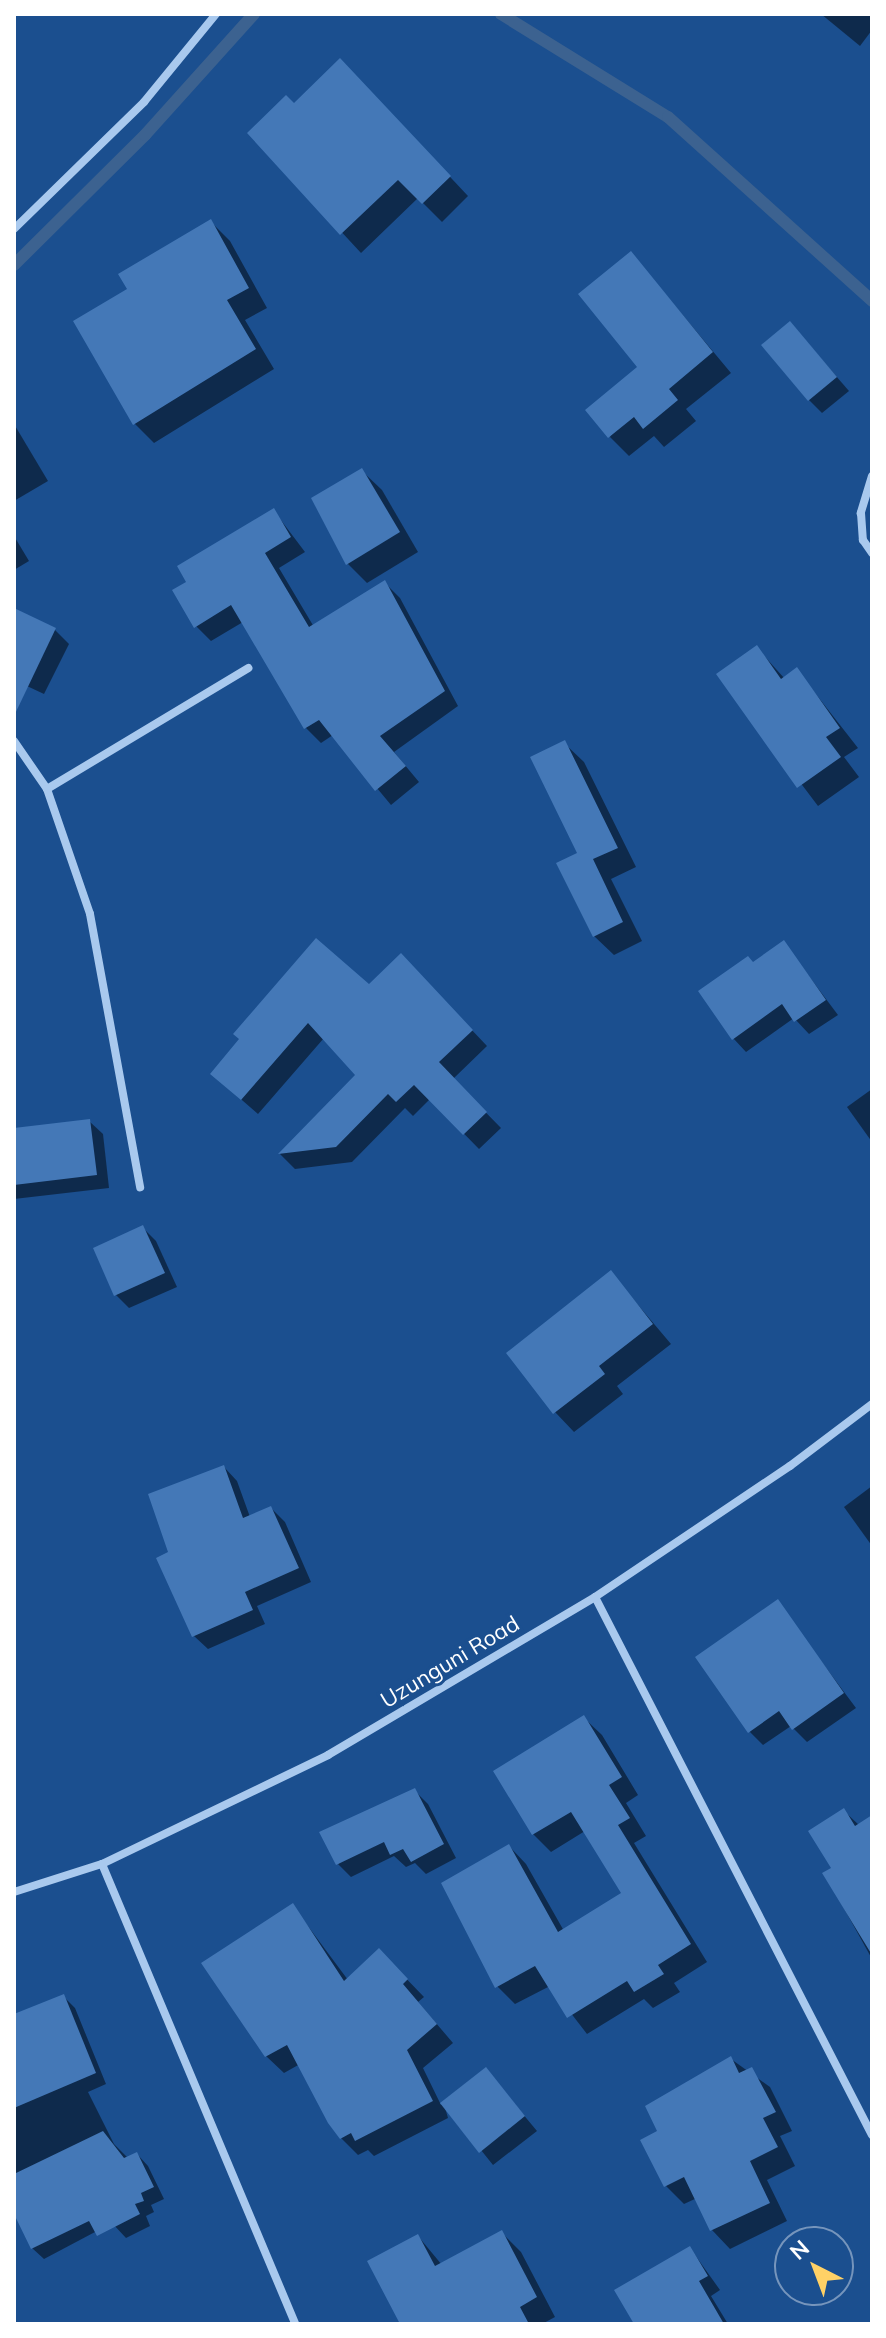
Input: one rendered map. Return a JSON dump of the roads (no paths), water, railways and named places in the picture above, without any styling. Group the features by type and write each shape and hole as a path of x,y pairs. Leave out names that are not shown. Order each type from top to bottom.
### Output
{"street":[{"path":"14,229 144,102 216,14"},
{"path":"872,476 861,513 863,540 872,553"},
{"path":"47,789 248,668"},
{"path":"14,741 47,789 90,914 140,1187"},
{"name":"Uzunguni Road","path":"14,1892 102,1864 328,1755 595,1597 790,1466 872,1404"},
{"path":"595,1597 872,2135"},
{"path":"102,1864 295,2324"}],"waterway":[{"path":"14,265 145,135 254,14"},
{"path":"501,14 668,117 872,301"}]}
